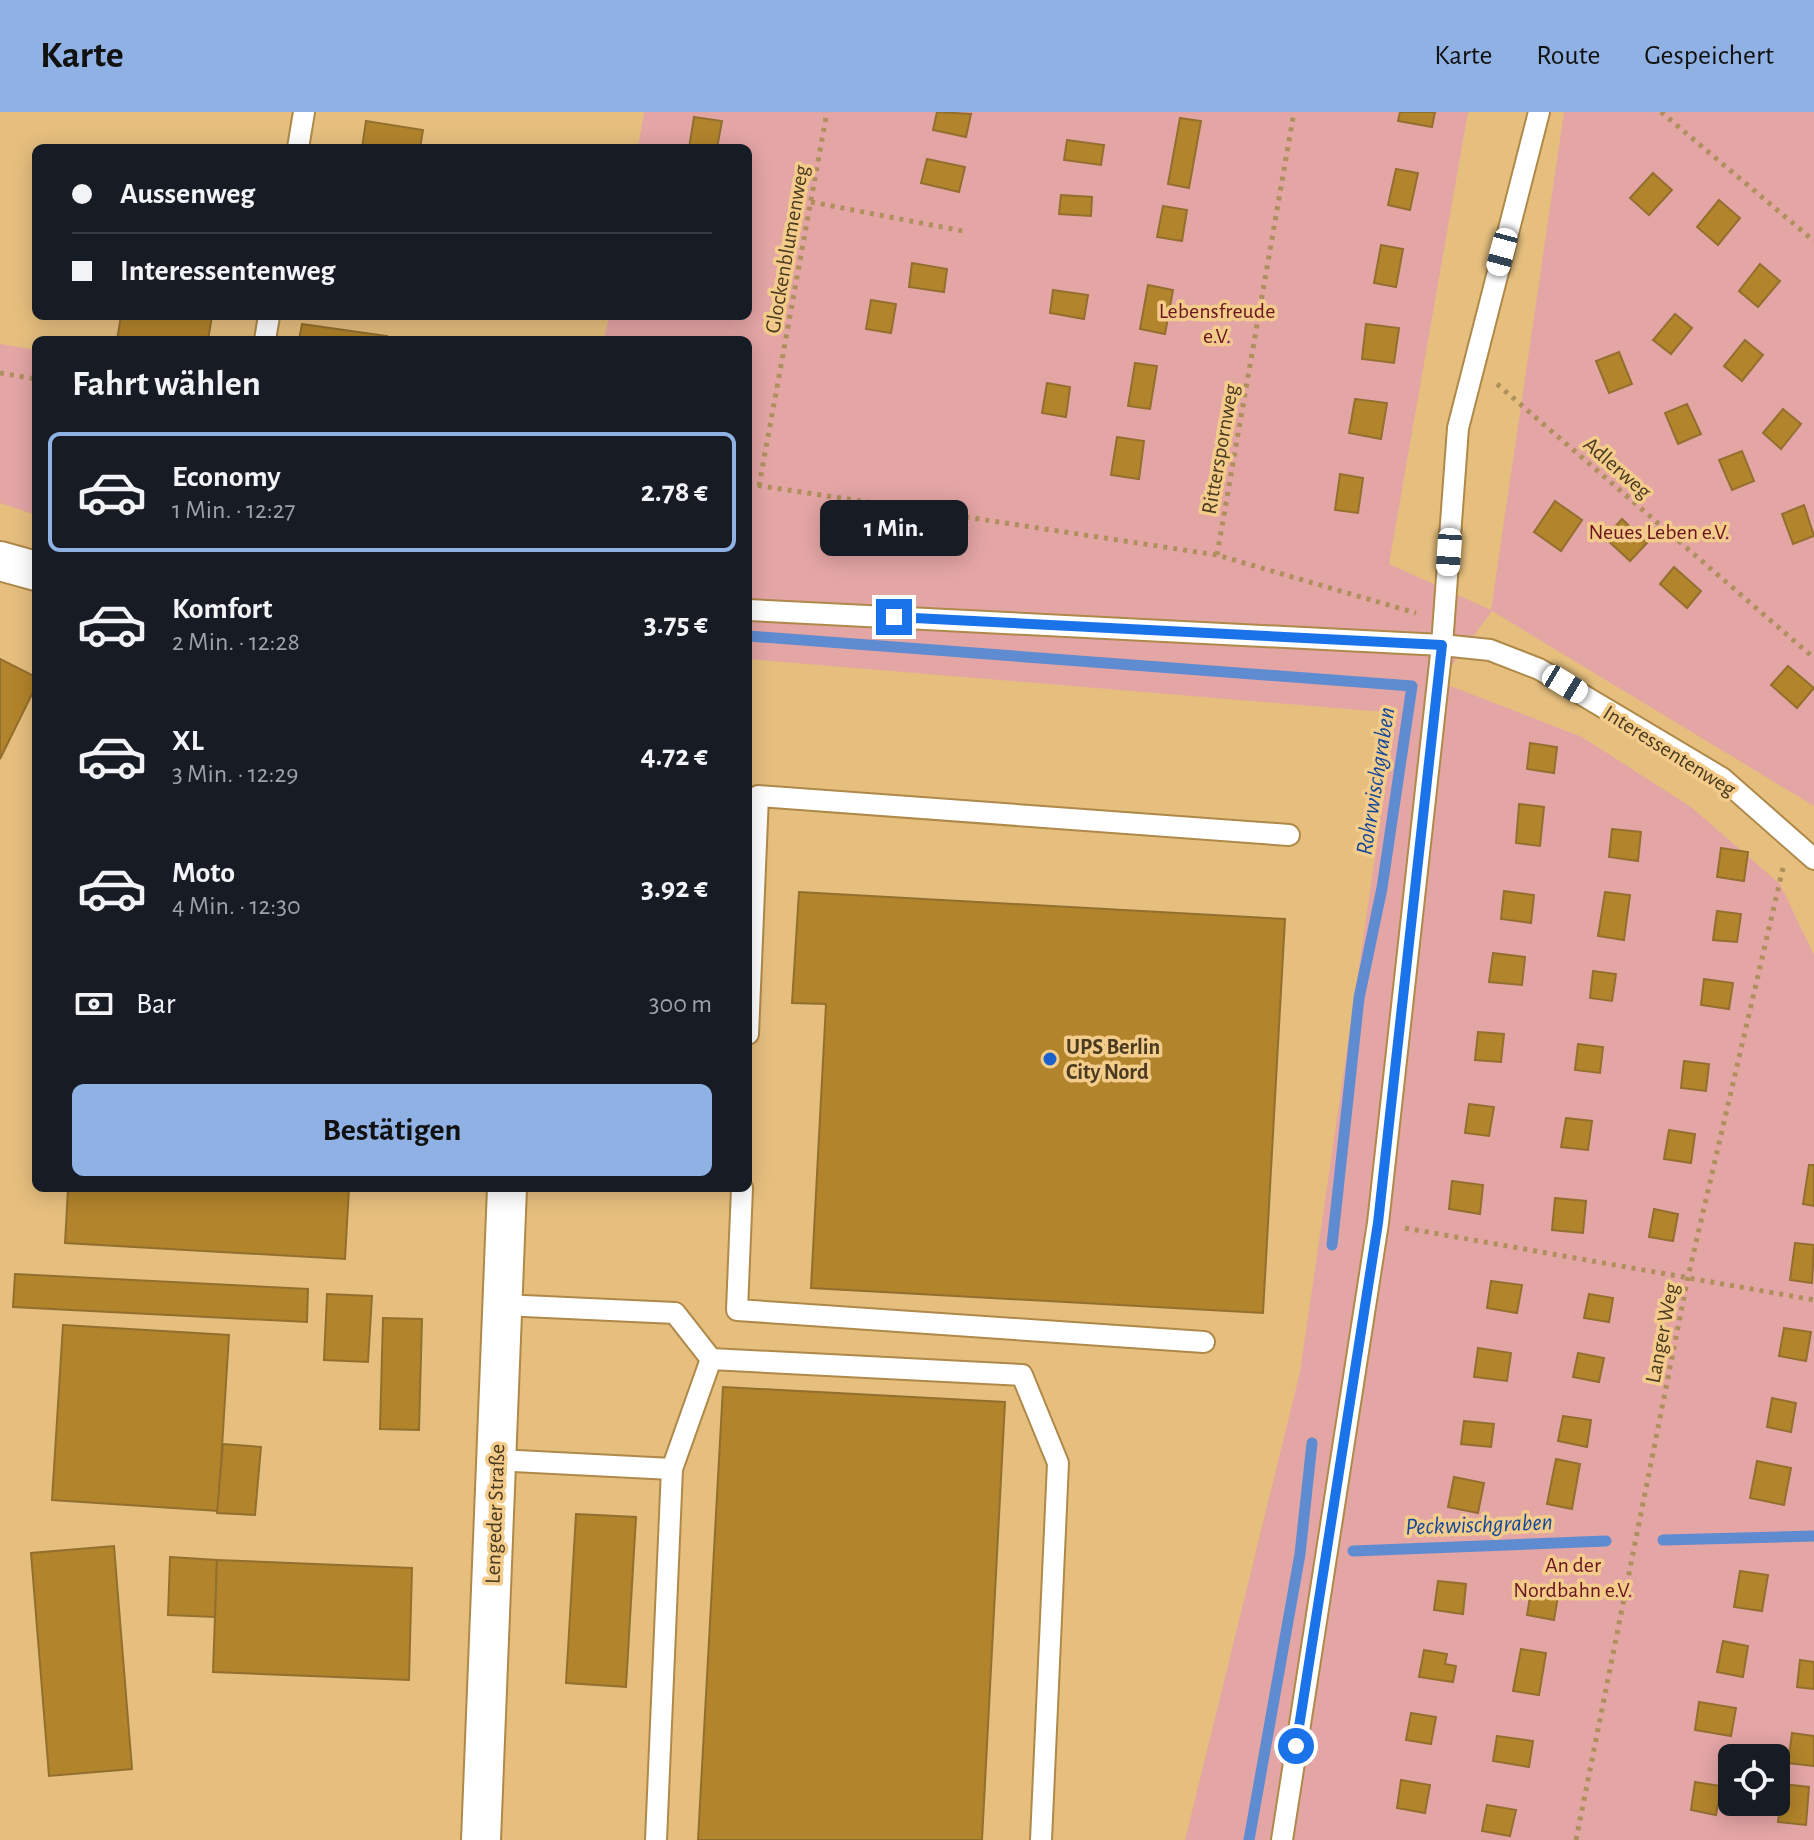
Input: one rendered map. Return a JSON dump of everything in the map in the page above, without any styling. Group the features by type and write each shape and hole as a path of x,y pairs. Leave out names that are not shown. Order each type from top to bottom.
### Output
{"street":[{"path":"0,561 32,570"},
{"name":"Lengeder Straße","path":"481,1840 507,1192"}],"lane":[{"path":"299,144 304,112"},
{"path":"1282,1840 1378,1223 1442,645 1458,428 1539,112"},
{"name":"Interessentenweg","path":"752,610 1442,645 1490,650 1539,669 1722,778 1814,859"},
{"path":"752,814 758,796 1289,835"},
{"path":"742,1192 737,1310 1204,1342"},
{"path":"503,1305 675,1313 711,1359 1022,1375 1058,1463 1041,1840"},
{"path":"656,1840 672,1469 711,1359"},
{"path":"496,1460 672,1469"}],"path":[{"name":"Glockenblumenweg","path":"759,486 827,112"},
{"name":"Ritterspornweg","path":"1217,555 1294,112"},
{"path":"1661,112 1814,241"},
{"path":"811,202 963,231"},
{"name":"Adlerweg","path":"1473,364 1814,658"},
{"path":"0,373 32,378"},
{"path":"752,485 1217,555 1417,613 1442,645"},
{"name":"Langer Weg","path":"1576,1840 1688,1277 1791,836"},
{"path":"1399,1227 1814,1300"}],"green space":[{"path":"644,112 1468,112 1389,564 1491,610 1564,112 1814,112 1814,806 1492,611 1440,682 1582,737 1691,807 1780,884 1814,955 1814,1840 1185,1840 1300,1372 1396,713 752,659 752,336 605,336 608,320 752,320 752,144 639,144"},
{"path":"0,344 32,349 32,514 0,503"}],"building":[{"path":"937,112 971,114 966,137 933,130"},
{"path":"1400,112 1435,112 1432,127 1398,121"},
{"path":"694,117 722,121 718,144 690,144"},
{"path":"1180,118 1201,121 1189,188 1168,184"},
{"path":"366,121 423,130 421,144 363,144"},
{"path":"1067,140 1104,145 1101,165 1064,160"},
{"path":"927,159 965,167 959,192 921,183"},
{"path":"1396,169 1418,173 1410,210 1388,205"},
{"path":"1653,173 1672,190 1649,215 1630,198"},
{"path":"1061,195 1092,197 1091,216 1059,214"},
{"path":"1719,200 1740,218 1718,245 1697,227"},
{"path":"1163,206 1187,210 1182,241 1157,237"},
{"path":"1381,245 1403,249 1396,287 1374,283"},
{"path":"912,263 947,269 944,292 909,287"},
{"path":"1760,264 1780,281 1758,307 1739,291"},
{"path":"1148,285 1173,290 1165,334 1140,329"},
{"path":"1053,290 1088,295 1084,319 1050,313"},
{"path":"871,300 896,304 891,333 866,329"},
{"path":"1675,314 1692,328 1671,354 1653,340"},
{"path":"120,320 211,320 209,336 118,336"},
{"path":"302,324 387,336 300,336"},
{"path":"1366,324 1399,328 1394,363 1362,359"},
{"path":"1745,340 1763,355 1742,381 1724,366"},
{"path":"1619,352 1632,384 1609,393 1596,361"},
{"path":"1135,363 1157,366 1150,409 1128,406"},
{"path":"1047,383 1070,387 1066,417 1042,413"},
{"path":"1355,399 1387,403 1381,439 1349,433"},
{"path":"1687,404 1701,434 1678,444 1665,413"},
{"path":"1783,409 1801,424 1781,449 1763,433"},
{"path":"1117,437 1144,441 1139,479 1111,475"},
{"path":"1742,451 1754,481 1732,490 1719,460"},
{"path":"1340,474 1363,478 1358,513 1335,510"},
{"path":"1555,501 1582,520 1561,551 1534,532"},
{"path":"1804,505 1814,536 1793,544 1782,514"},
{"path":"1622,519 1647,543 1630,561 1605,538"},
{"path":"1674,567 1701,591 1687,608 1660,584"},
{"path":"0,659 32,675 32,694 0,759"},
{"path":"1788,666 1814,688 1797,708 1771,685"},
{"path":"1530,743 1557,747 1554,773 1527,769"},
{"path":"1519,804 1544,807 1540,846 1516,843"},
{"path":"1612,829 1641,832 1638,861 1609,857"},
{"path":"1721,848 1748,852 1744,881 1717,877"},
{"path":"1504,891 1534,895 1531,923 1501,919"},
{"name":"UPS Berlin City Nord","path":"799,892 1285,919 1263,1313 811,1288 826,1004 792,1003"},
{"path":"1605,892 1630,895 1624,940 1598,936"},
{"path":"1717,911 1741,914 1737,942 1713,940"},
{"path":"1493,953 1525,957 1522,985 1489,982"},
{"path":"1593,971 1616,974 1612,1001 1590,998"},
{"path":"1704,979 1733,983 1729,1009 1701,1005"},
{"path":"1478,1032 1504,1034 1501,1062 1475,1060"},
{"path":"1578,1044 1603,1047 1600,1073 1575,1070"},
{"path":"1684,1061 1709,1064 1706,1091 1681,1088"},
{"path":"1469,1104 1494,1107 1489,1136 1465,1133"},
{"path":"1566,1118 1592,1121 1588,1150 1561,1147"},
{"path":"1669,1130 1695,1134 1691,1163 1664,1159"},
{"path":"1809,1165 1814,1165 1814,1206 1803,1204"},
{"path":"1452,1181 1483,1185 1480,1214 1449,1209"},
{"path":"68,1192 349,1192 345,1259 65,1243"},
{"path":"1555,1198 1586,1201 1583,1233 1552,1230"},
{"path":"1654,1209 1678,1214 1673,1241 1649,1237"},
{"path":"1795,1243 1814,1245 1812,1283 1790,1280"},
{"path":"15,1274 308,1289 307,1322 13,1307"},
{"path":"1491,1281 1522,1285 1517,1313 1487,1308"},
{"path":"327,1294 372,1296 368,1362 324,1360"},
{"path":"1589,1294 1613,1298 1609,1322 1584,1318"},
{"path":"383,1318 422,1319 419,1430 380,1429"},
{"path":"63,1325 229,1335 218,1511 52,1500"},
{"path":"1784,1328 1811,1332 1806,1361 1779,1356"},
{"path":"1478,1348 1511,1353 1507,1381 1474,1377"},
{"path":"1578,1353 1604,1358 1599,1382 1573,1377"},
{"path":"723,1387 1005,1402 982,1840 698,1840"},
{"path":"1772,1398 1796,1403 1791,1432 1767,1427"},
{"path":"1563,1416 1591,1420 1587,1447 1558,1441"},
{"path":"1464,1421 1494,1424 1491,1447 1461,1444"},
{"path":"223,1444 261,1447 255,1515 217,1513"},
{"path":"1556,1459 1580,1464 1572,1509 1547,1504"},
{"path":"1757,1461 1791,1468 1784,1505 1750,1498"},
{"path":"1454,1477 1484,1483 1478,1513 1448,1507"},
{"path":"576,1514 636,1517 626,1687 566,1683"},
{"path":"114,1546 132,1769 49,1776 31,1553"},
{"path":"170,1557 217,1560 215,1617 168,1615"},
{"path":"217,1560 412,1568 409,1680 213,1672"},
{"path":"1740,1571 1768,1575 1762,1611 1734,1607"},
{"path":"1438,1581 1466,1584 1463,1614 1434,1610"},
{"path":"1531,1591 1558,1596 1554,1620 1527,1615"},
{"path":"1723,1641 1748,1646 1743,1677 1717,1672"},
{"path":"1521,1649 1546,1653 1539,1695 1513,1691"},
{"path":"1424,1650 1447,1654 1445,1664 1456,1666 1453,1682 1419,1677"},
{"path":"1800,1660 1814,1662 1814,1689 1797,1687"},
{"path":"1699,1702 1736,1708 1731,1736 1695,1730"},
{"path":"1411,1713 1436,1717 1431,1744 1406,1740"},
{"path":"1792,1733 1814,1736 1814,1766 1790,1763"},
{"path":"1497,1736 1533,1741 1529,1767 1493,1761"},
{"path":"1401,1780 1430,1785 1425,1813 1397,1808"},
{"path":"1695,1782 1718,1786 1716,1815 1691,1810"},
{"path":"1790,1785 1809,1787 1806,1825 1778,1822 1779,1816 1790,1816"},
{"path":"1487,1805 1516,1810 1510,1836 1482,1831"}],"waterway":[{"name":"Rohrwischgraben","path":"752,636 1412,686 1382,888 1359,998 1332,1245"},
{"path":"1249,1840 1300,1554 1312,1443"},
{"name":"Peckwischgraben","path":"1663,1540 1814,1536"},
{"name":"Peckwischgraben","path":"1353,1551 1606,1541"}],"place":[{"name":"UPS Berlin City Nord","path":"1050,1059"}],"route":[{"path":"894,617 1442,645 1378,1223 1296,1746"}],"park label":[{"name":"Lebensfreude e.V.","path":"1217,322"},
{"name":"Neues Leben e.V.","path":"1659,531"},
{"name":"An der Nordbahn e.V.","path":"1573,1576"}]}
